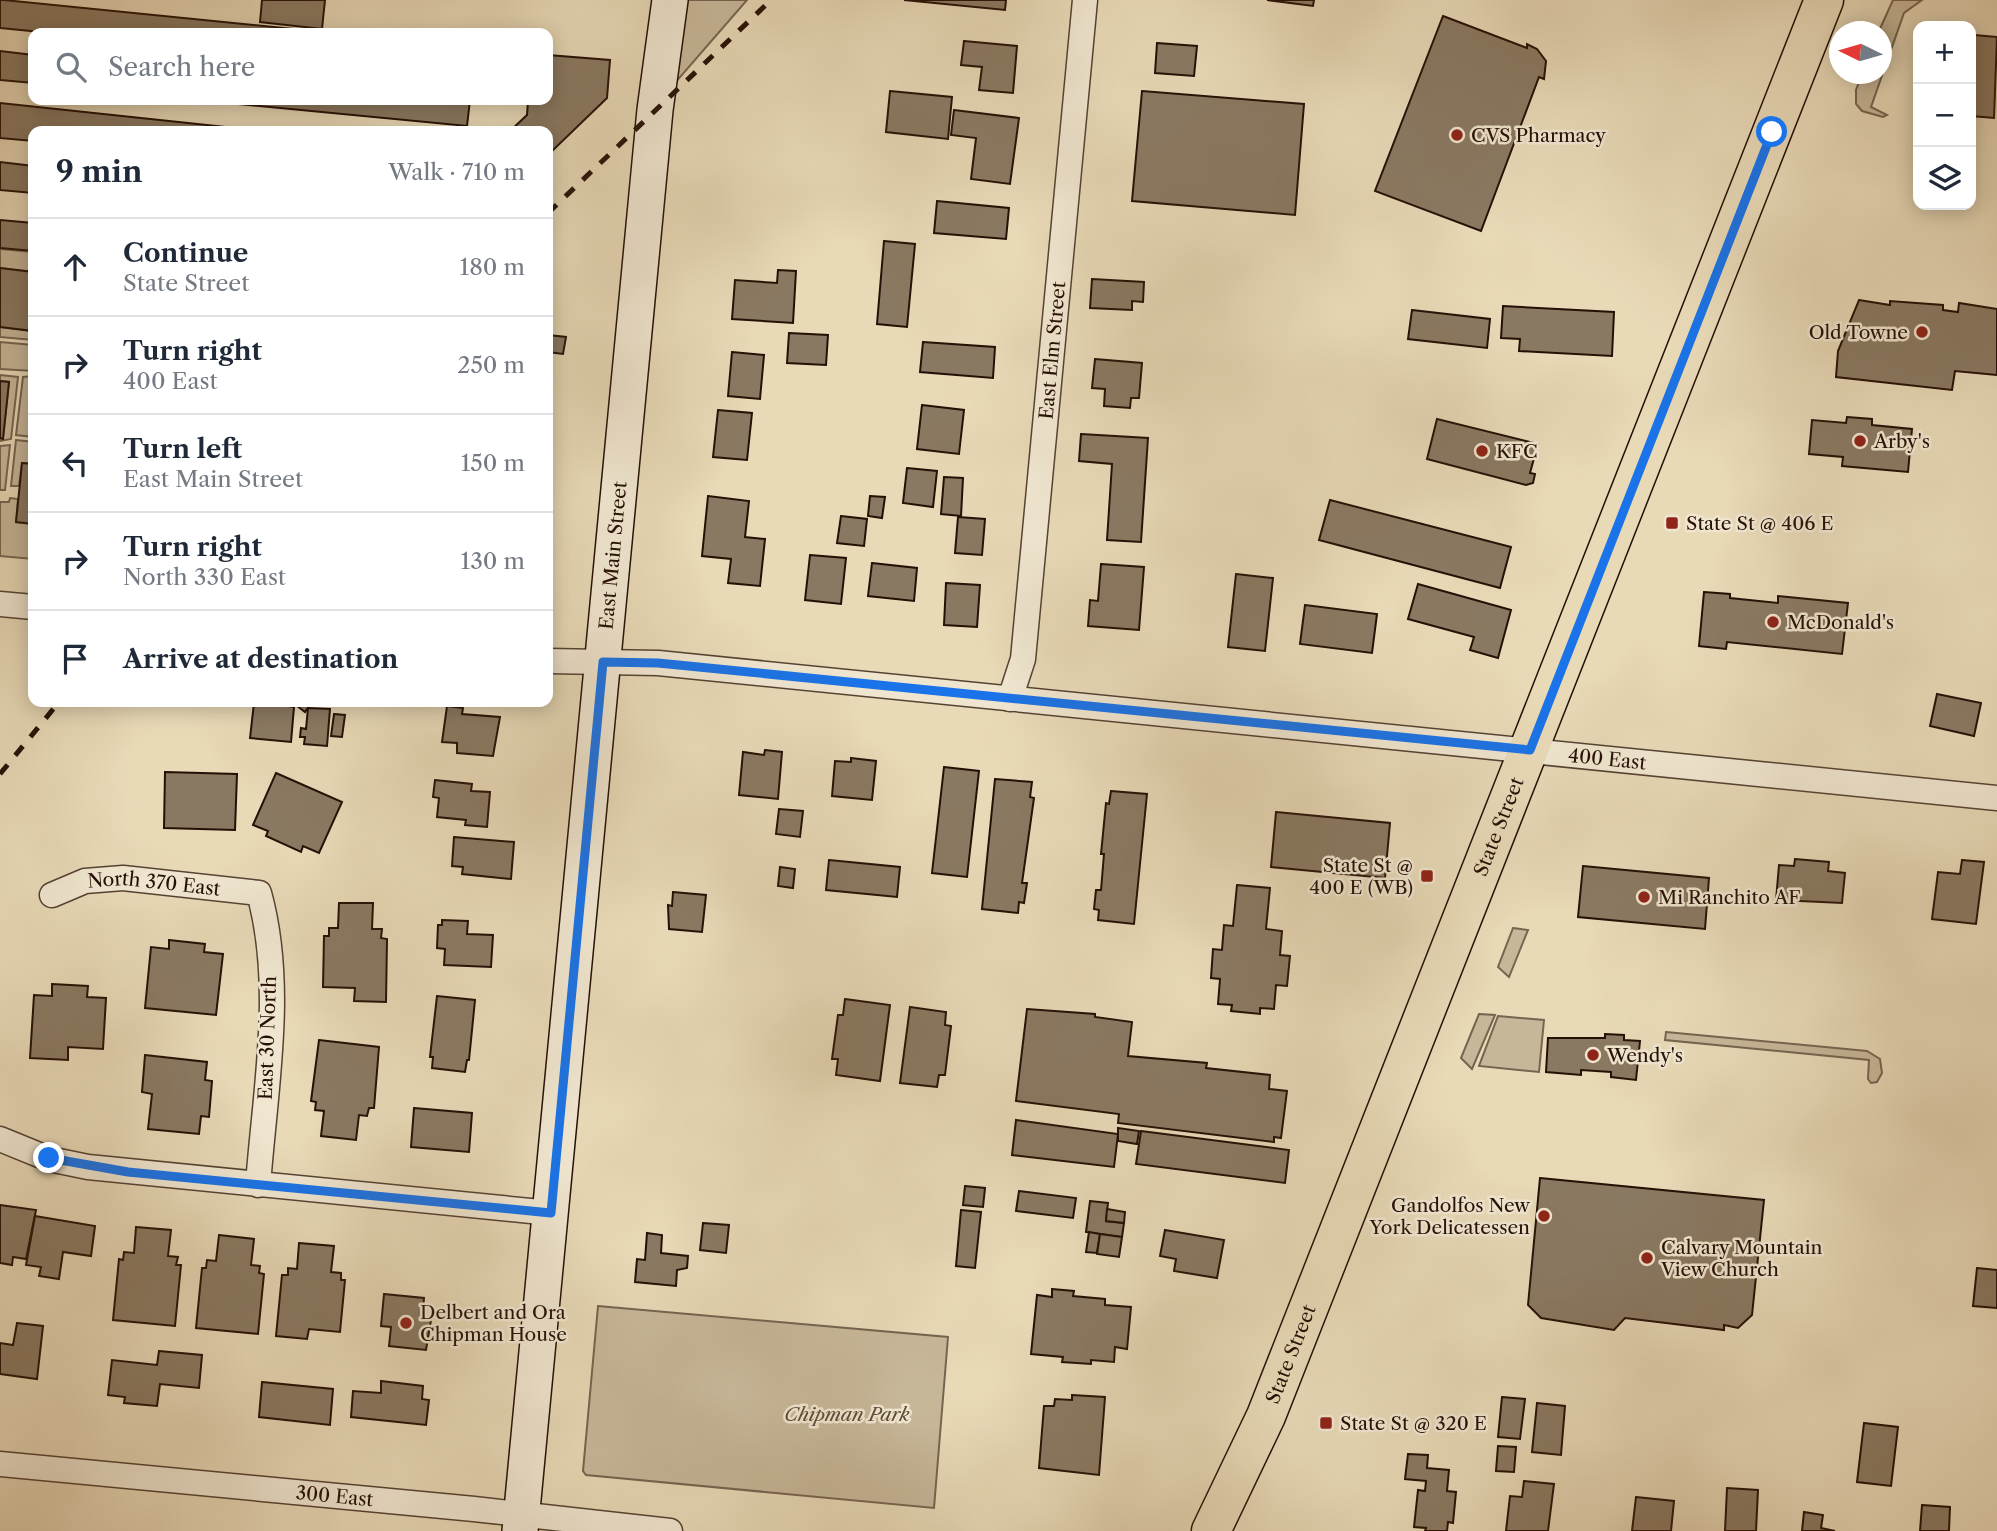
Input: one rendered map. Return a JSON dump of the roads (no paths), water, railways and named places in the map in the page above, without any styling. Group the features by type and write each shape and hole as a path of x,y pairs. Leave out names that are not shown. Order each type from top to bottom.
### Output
{"main road":[{"name":"East Main Street","path":"521,1523 655,110 670,0"},
{"name":"State Street","path":"1212,1531 1266,1416 1824,0"}],"street":[{"name":"East Elm Street","path":"1010,699 1023,659 1085,0"},
{"path":"0,604 28,607"},
{"name":"400 East","path":"553,661 658,663 1997,798"},
{"name":"North 370 East","path":"52,895 85,881 123,878 259,893"},
{"name":"East 30 North","path":"258,1185 271,1041 267,920 259,893"},
{"path":"0,1139 49,1158 88,1167 551,1213"},
{"name":"300 East","path":"0,1464 521,1523 670,1531"}],"railway":[{"path":"553,208 771,0"},
{"path":"0,774 55,707"}],"place":[{"name":"CVS Pharmacy","path":"1457,135"},
{"name":"Old Towne","path":"1922,332"},
{"name":"Arby's","path":"1860,441"},
{"name":"KFC","path":"1482,451"},
{"name":"State St @ 406 E","path":"1672,523"},
{"name":"McDonald's","path":"1773,622"},
{"name":"State St @ 400 E (WB)","path":"1427,876"},
{"name":"Mi Ranchito AF","path":"1644,897"},
{"name":"Wendy's","path":"1593,1055"},
{"name":"Gandolfos New York Delicatessen","path":"1544,1216"},
{"name":"Calvary Mountain View Church","path":"1647,1258"},
{"name":"Delbert and Ora Chipman House","path":"406,1323"},
{"name":"State St @ 320 E","path":"1326,1423"}],"park label":[{"name":"Chipman Park","path":"847,1414"}]}
